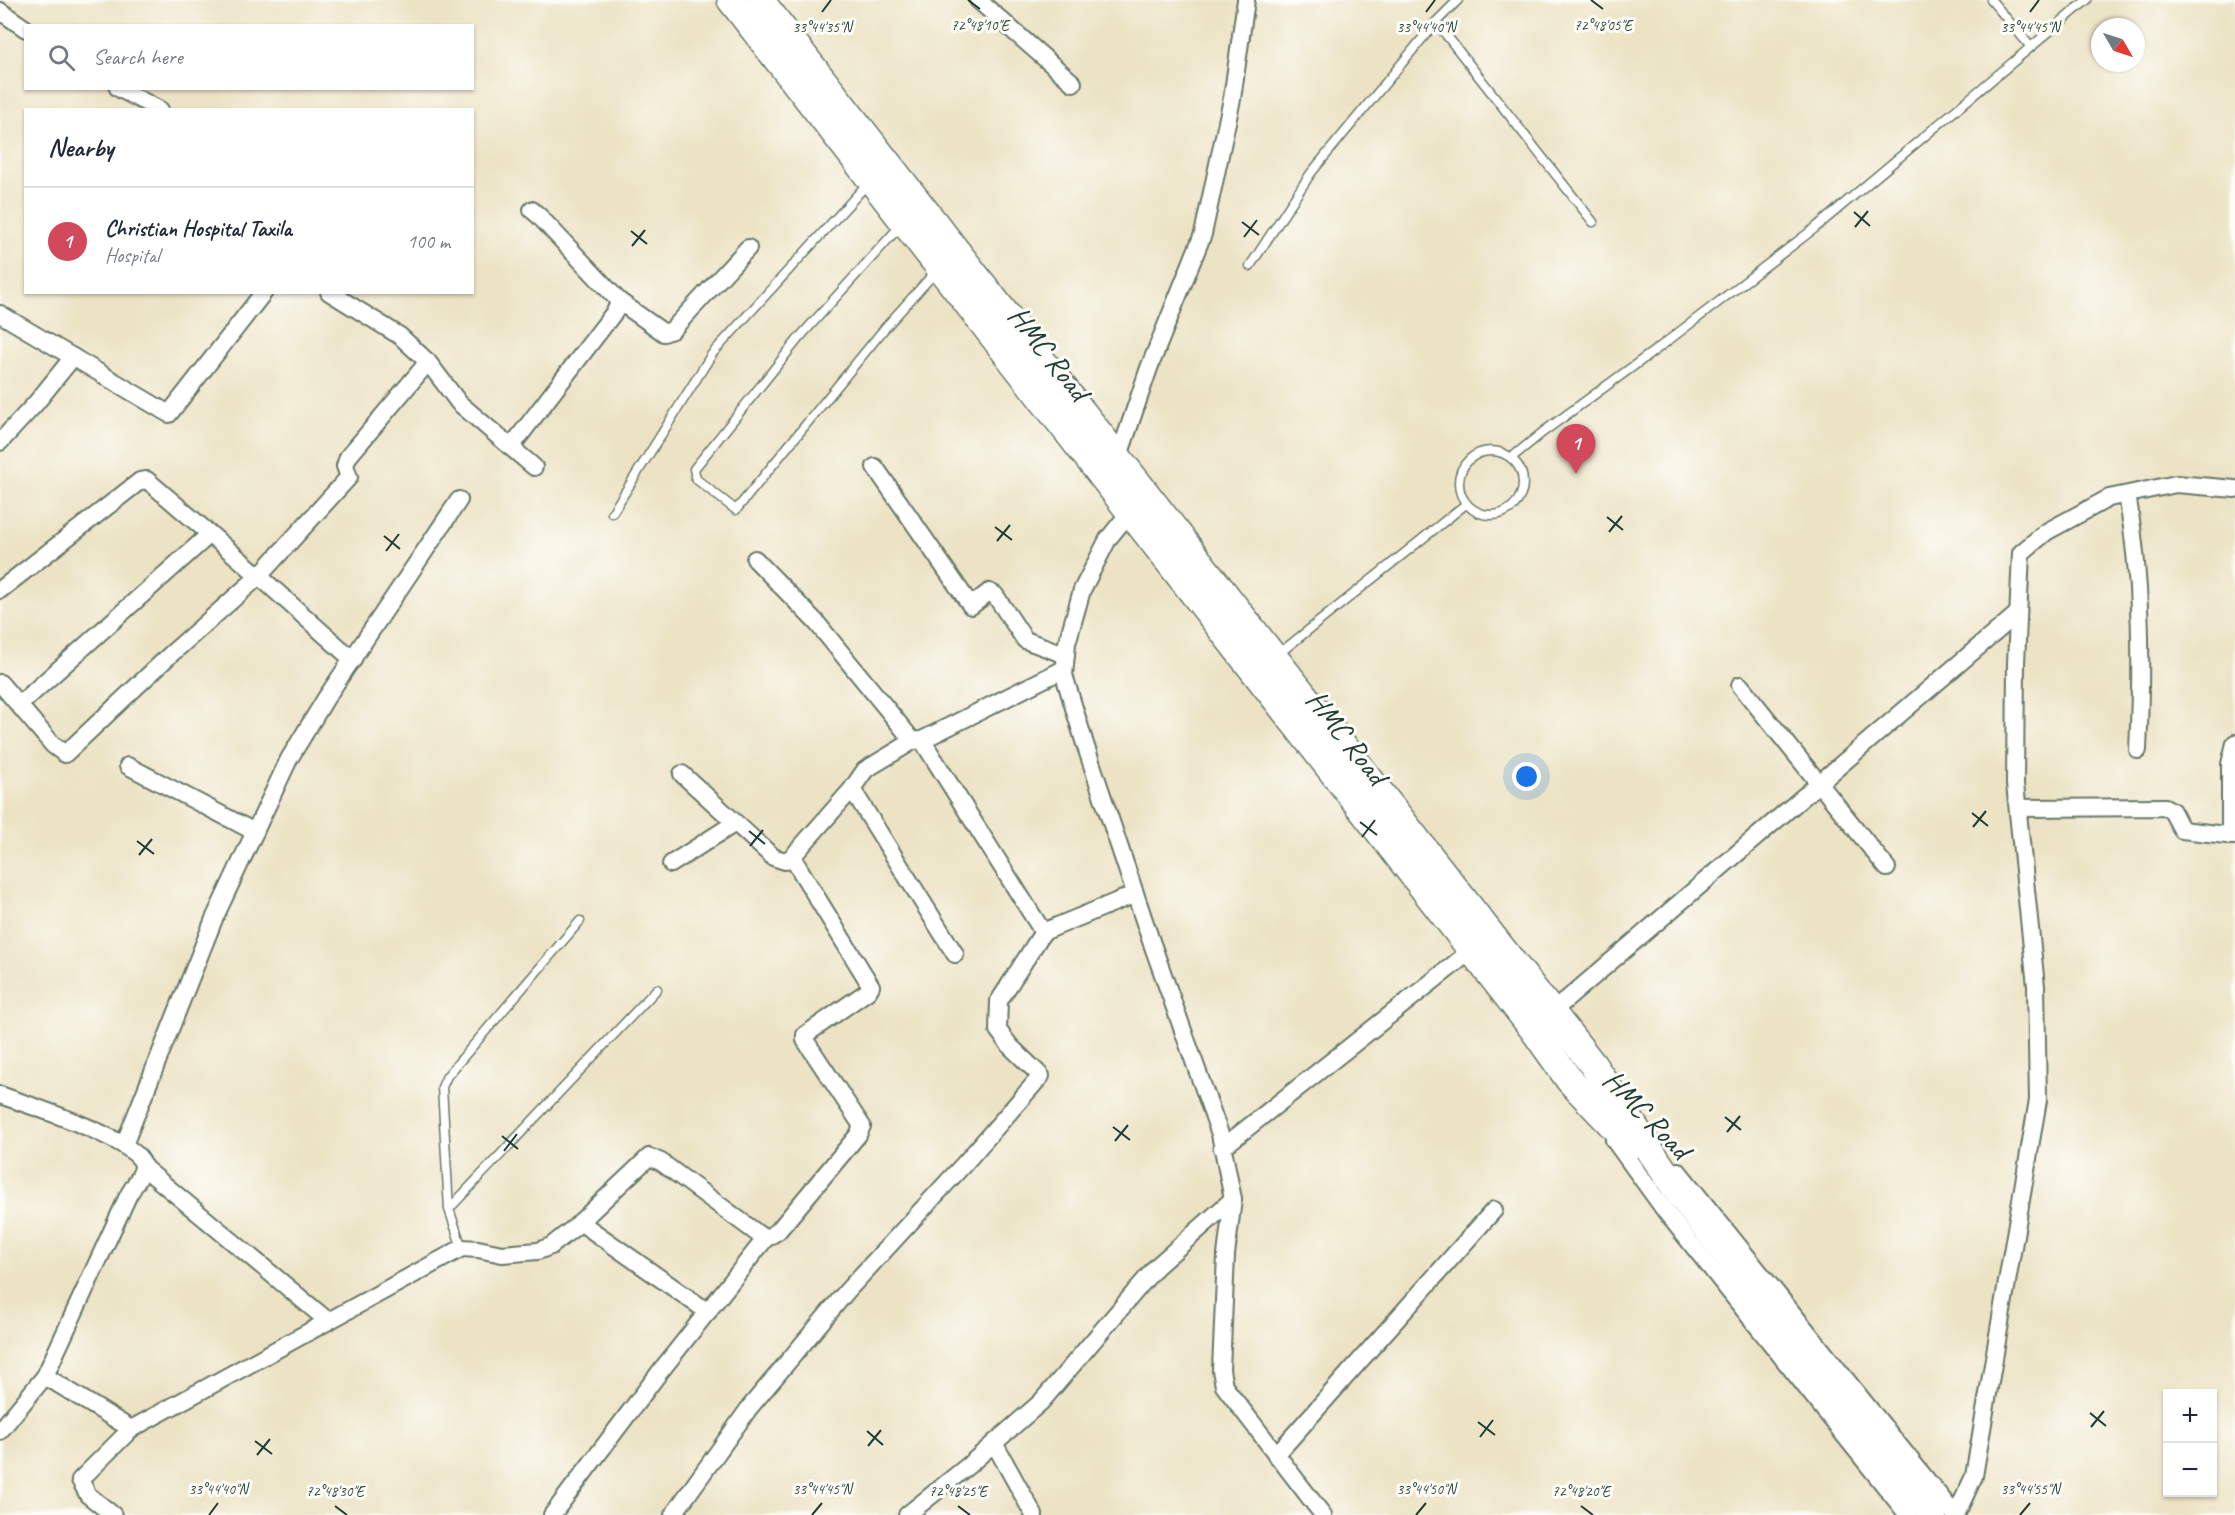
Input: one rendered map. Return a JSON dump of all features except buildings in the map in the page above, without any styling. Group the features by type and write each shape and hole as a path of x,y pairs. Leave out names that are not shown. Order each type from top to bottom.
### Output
{"main road":[{"name":"HMC Road","path":"731,0 940,266 1129,513 1264,665 1552,1012 1593,1065 1680,1195"},
{"name":"HMC Road","path":"760,0 1118,458 1264,665 1570,1081 1680,1195"},
{"path":"1680,1195 1933,1515"}],"street":[{"path":"978,0 1073,83"},
{"path":"1109,485 1149,368 1203,234 1233,99 1246,0"},
{"path":"0,11 24,28"},
{"path":"122,90 156,108"},
{"path":"532,210 619,301 664,333 672,330 748,248"},
{"path":"0,315 169,414 262,294"},
{"path":"332,294 400,336 428,362 459,403 534,467"},
{"path":"511,447 616,310 619,301"},
{"path":"0,442 36,403 73,357"},
{"path":"0,683 53,746 65,754 171,654 259,576 349,477 345,466 348,457 428,362"},
{"path":"875,467 971,606 990,592 995,595 1025,640 1065,662"},
{"path":"0,590 140,481 147,480 353,660"},
{"path":"1593,1065 1955,1515 1974,1476 2038,1100 2036,986 2015,773 2021,553 2046,532 2109,498 2176,484 2235,489"},
{"path":"2127,495 2134,534 2142,660 2138,750"},
{"path":"124,1145 214,919 289,759 326,698 459,501"},
{"path":"1129,513 1108,539 1082,590 1065,662 1084,744 1220,1134 1233,1199 1226,1255 1221,1370 1224,1386 1323,1515"},
{"path":"19,705 210,534"},
{"path":"755,559 816,622 917,740 1043,932"},
{"path":"1552,1012 2018,612"},
{"path":"682,774 773,857 785,861 792,857 852,789 865,770 1065,662"},
{"path":"1740,686 1887,868"},
{"path":"2018,808 2165,807 2172,811 2182,830 2233,836 2230,764 2235,743"},
{"path":"128,766 255,832"},
{"path":"852,789 955,954"},
{"path":"671,864 735,823"},
{"path":"552,1515 659,1373 765,1239 778,1232 858,1135 862,1126 805,1040 805,1035 868,991 871,986 792,857"},
{"path":"673,1515 750,1407 848,1291 1041,1076 1010,1046 998,1030 997,1017 999,1001 1043,932 1135,894"},
{"path":"1222,1148 1472,950"},
{"path":"1570,1081 1666,1212 1902,1513"},
{"path":"0,1095 73,1120 124,1145 141,1160 143,1167 328,1321"},
{"path":"113,1515 88,1495 80,1480 130,1429 462,1248 502,1254 538,1251 551,1246 649,1157 661,1162 765,1239"},
{"path":"0,1431 45,1376 143,1167"},
{"path":"907,1515 1041,1402 1156,1267 1233,1199"},
{"path":"1276,1455 1494,1210"},
{"path":"580,1222 708,1312"},
{"path":"45,1376 130,1429"},
{"path":"994,1443 1034,1515"}],"lane":[{"path":"1250,266 1311,173 1436,22 1458,0"},
{"path":"1991,0 2030,46"},
{"path":"1511,458 1815,228 2086,0"},
{"path":"1436,22 1593,222"},
{"path":"612,513 712,354 872,179"},
{"path":"905,221 799,338 694,469 696,479 736,510 884,329 940,266"},
{"path":"1491,450 1505,453 1511,458 1522,473 1524,487 1520,500 1510,510 1498,516 1484,516 1466,504 1458,487 1460,473 1467,462 1478,453 1491,450"},
{"path":"1264,665 1466,504"},
{"path":"462,1248 449,1209 442,1087 447,1076 580,921"},
{"path":"449,1209 657,989"}],"place":[{"name":"Christian Hospital Taxila","path":"1576,474"}]}
